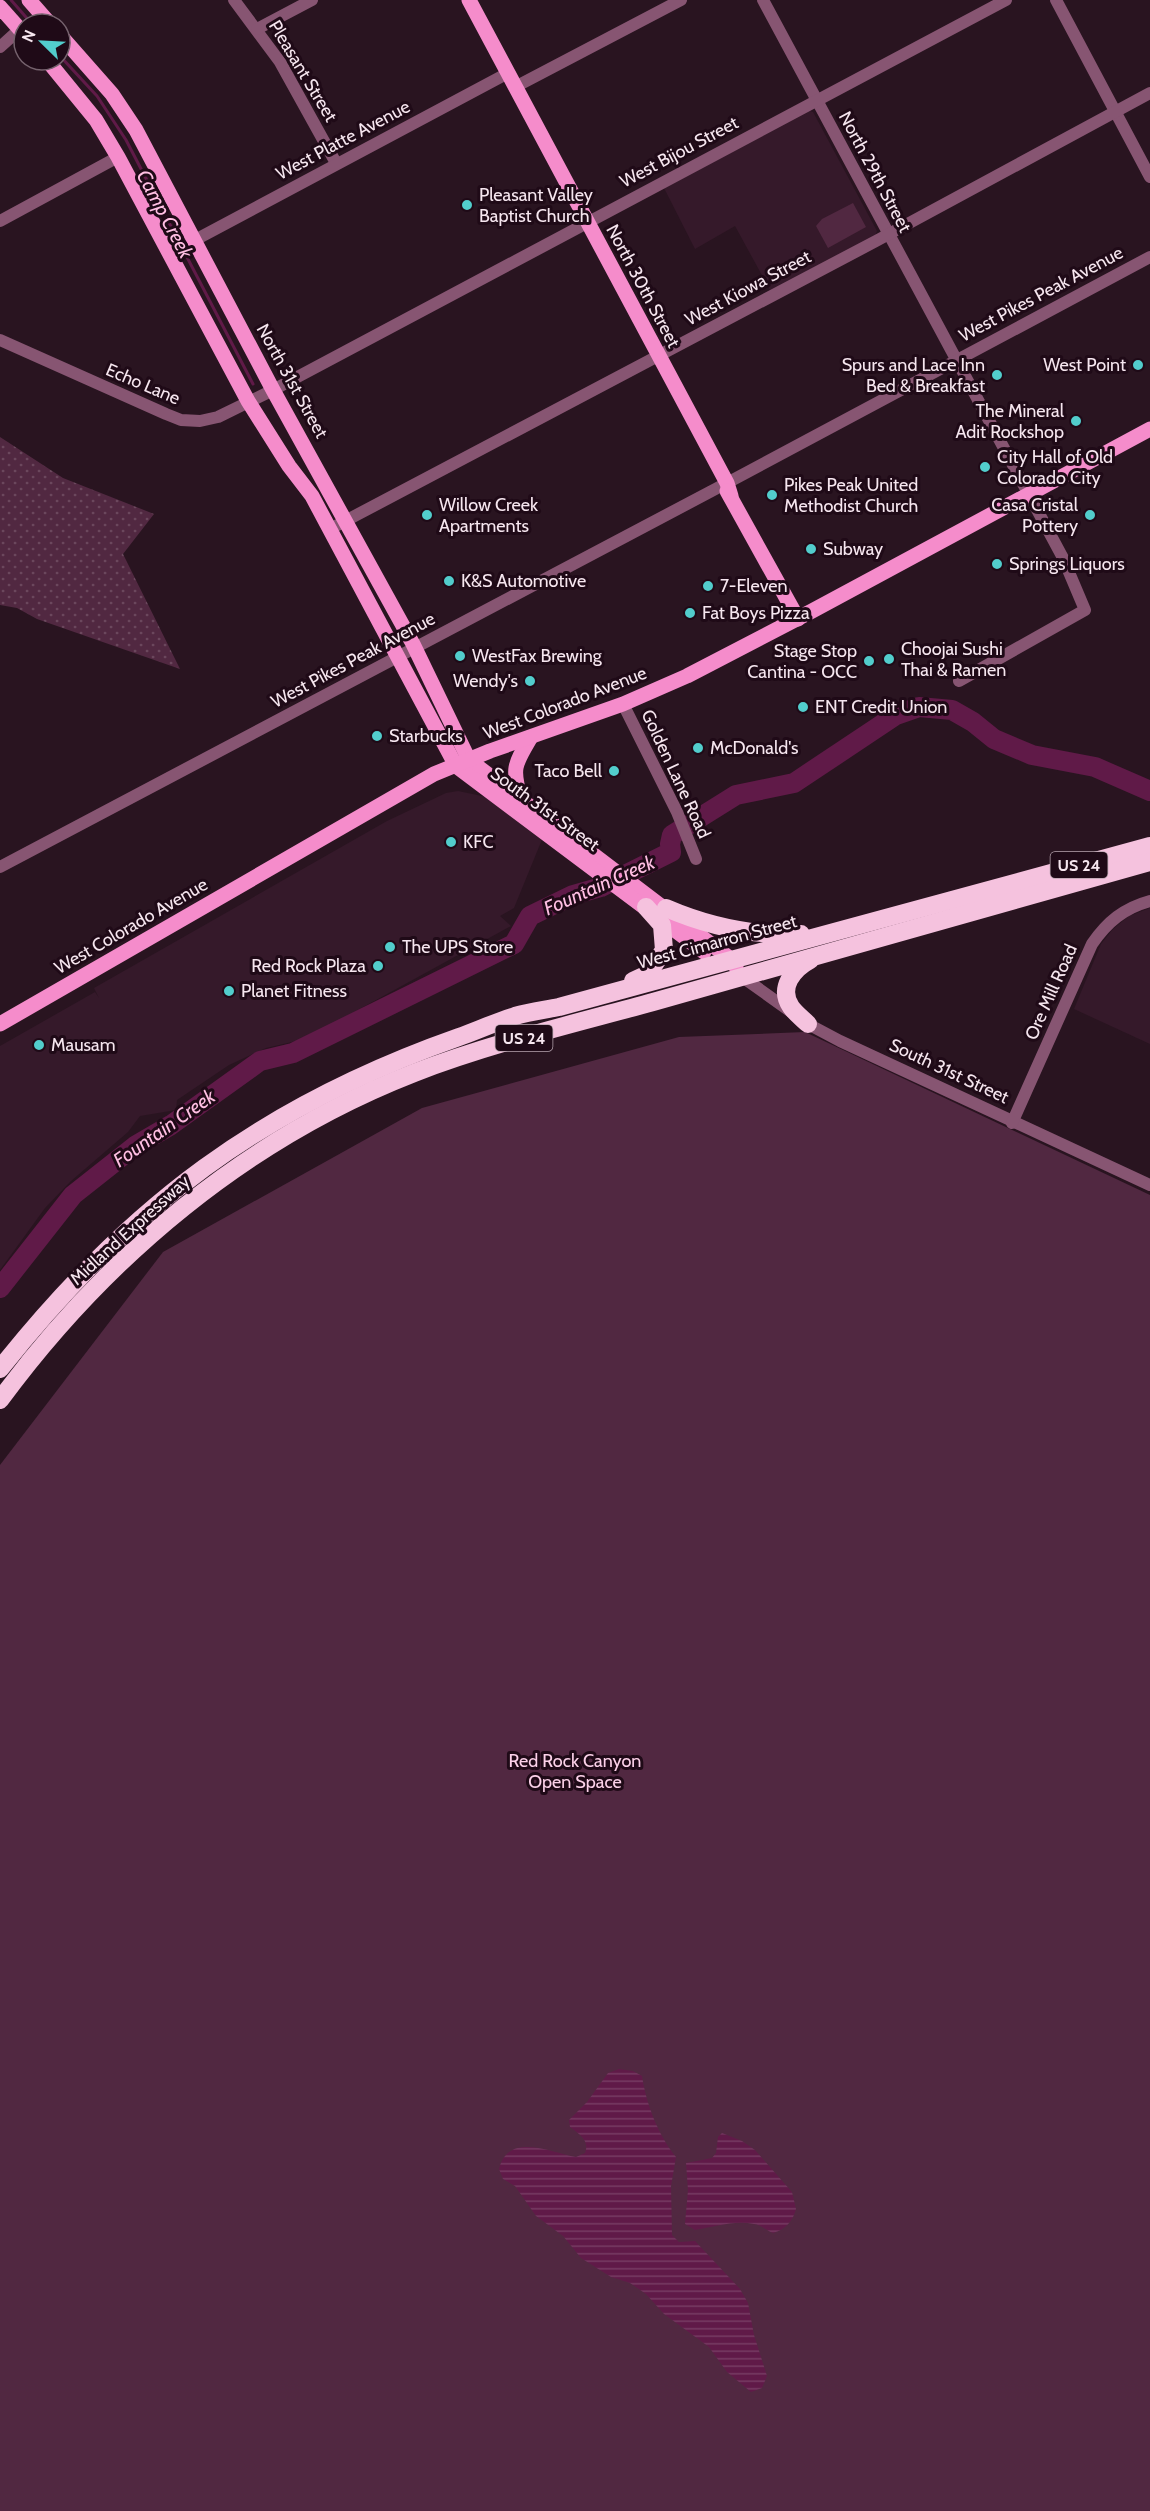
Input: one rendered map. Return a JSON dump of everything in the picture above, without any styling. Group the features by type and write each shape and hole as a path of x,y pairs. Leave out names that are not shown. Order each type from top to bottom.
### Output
{"highway":[{"name":"West Cimarron Street","path":"304,1104 377,1068 427,1047 516,1015 559,1007 1150,846"},
{"name":"US 24","path":"741,976 1150,862"},
{"path":"559,1007 648,974 660,957 664,945 662,925 646,907"},
{"path":"666,908 719,927 744,932 777,934 838,931"},
{"path":"808,1024 791,1007 786,991 795,971 802,964 822,954"},
{"name":"Midland Expressway","path":"0,1400 68,1316 151,1234 185,1205 234,1169 314,1121 382,1087 448,1061 741,976"},
{"name":"Midland Expressway","path":"0,1369 69,1287 140,1218 215,1159 304,1104"}],"main road":[{"path":"29,0 40,12"},
{"name":"North 30th Street","path":"469,0 798,619"},
{"path":"0,7 12,21"},
{"name":"North 31st Street","path":"72,48 112,93 125,113 195,240 273,390 414,648 463,763"},
{"path":"57,72 78,96 118,157 248,401 289,466 312,496 398,656"},
{"name":"West Colorado Avenue","path":"0,1024 434,774 623,704 687,676 798,619 1150,429"},
{"name":"South 31st Street","path":"398,656 463,763 634,892 666,908 741,976"},
{"path":"521,799 514,777 517,761 531,737"},
{"name":"South 31st Street","path":"463,763 521,799 599,865"},
{"name":"South 31st Street","path":"634,892 646,907 726,962"}],"street":[{"name":"Pleasant Street","path":"234,0 280,63 336,164"},
{"path":"257,29 312,0"},
{"path":"515,87 681,0"},
{"name":"North 29th Street","path":"763,0 1062,558 1085,610 959,681"},
{"name":"West Bijou Street","path":"273,390 586,221 1006,0"},
{"path":"1056,0 1150,177"},
{"name":"West Platte Avenue","path":"195,240 508,73"},
{"name":"West Kiowa Street","path":"330,529 887,235 1150,93"},
{"path":"0,221 118,157"},
{"name":"West Pikes Peak Avenue","path":"0,867 398,656 727,488 955,361 1150,257"},
{"name":"Echo Lane","path":"0,340 182,420 200,421 218,417 273,390"},
{"name":"Golden Lane Road","path":"623,704 677,814 696,859"},
{"name":"Ore Mill Road","path":"1012,1123 1092,944 1100,932 1118,915 1150,901"},
{"name":"South 31st Street","path":"741,976 808,1024 1012,1123 1150,1185"}],"shaded area":[{"path":"810,111 813,112 877,231 875,236 770,290 735,226 695,249 664,188"},
{"path":"458,791 487,797 543,837 514,908 500,916 511,926 305,1039 266,1048 229,1065 177,1100 176,1110 140,1116 128,1132 71,1181 45,1208 0,1270 0,1046 95,992 99,998 94,988 387,821 446,793"},
{"path":"1150,908 1150,1044 1074,1009 1101,944 1113,929 1129,916"},
{"path":"619,2069 633,2071 642,2076 646,2097 654,2118 676,2157 671,2186 672,2235 679,2242 695,2241 740,2289 748,2303 754,2335 767,2376 762,2388 751,2392 727,2372 709,2347 664,2314 646,2294 630,2283 611,2277 581,2258 563,2236 536,2216 515,2186 503,2179 499,2169 504,2157 521,2147 543,2149 576,2157 585,2153 585,2141 570,2127 569,2120 587,2102 608,2073"},
{"path":"722,2133 742,2141 755,2150 792,2192 796,2209 791,2221 781,2230 773,2233 757,2225 739,2223 695,2230 685,2224 688,2190 686,2163 712,2158 716,2153 718,2137"}],"green space":[{"path":"853,203 866,227 828,248 816,226 822,219"},
{"path":"0,437 63,478 154,514 123,554 180,669 37,619 17,608 0,605"},
{"name":"Red Rock Canyon Open Space","path":"805,1032 1150,1195 1150,2511 0,2511 0,1465 163,1252 422,1108 679,1037"}],"waterway":[{"name":"Camp Creek","path":"11,0 22,12"},
{"name":"Camp Creek","path":"72,69 97,96 126,140 253,384"},
{"name":"Fountain Creek","path":"0,1288 73,1195 135,1146 171,1125 260,1061 293,1053 514,944 530,916 573,895 601,887 671,852 672,835 736,795 794,783 896,715 919,707 952,710 973,722 994,739 1032,755 1095,767 1150,791"}],"place":[{"name":"Pleasant Valley Baptist Church","path":"467,205"},
{"name":"West Point","path":"1138,365"},
{"name":"Spurs and Lace Inn Bed & Breakfast","path":"997,375"},
{"name":"The Mineral Adit Rockshop","path":"1076,421"},
{"name":"City Hall of Old Colorado City","path":"985,467"},
{"name":"Pikes Peak United Methodist Church","path":"772,495"},
{"name":"Willow Creek Apartments","path":"427,515"},
{"name":"Casa Cristal Pottery","path":"1090,515"},
{"name":"Subway","path":"811,549"},
{"name":"Springs Liquors","path":"997,564"},
{"name":"K&S Automotive","path":"449,581"},
{"name":"7-Eleven","path":"708,586"},
{"name":"Fat Boys Pizza","path":"690,613"},
{"name":"WestFax Brewing","path":"460,656"},
{"name":"Choojai Sushi Thai & Ramen","path":"889,659"},
{"name":"Stage Stop Cantina - OCC","path":"869,661"},
{"name":"Wendy's","path":"530,681"},
{"name":"ENT Credit Union","path":"803,707"},
{"name":"Starbucks","path":"377,736"},
{"name":"McDonald's","path":"698,748"},
{"name":"Taco Bell","path":"614,771"},
{"name":"KFC","path":"451,842"},
{"name":"The UPS Store","path":"390,947"},
{"name":"Red Rock Plaza","path":"378,966"},
{"name":"Planet Fitness","path":"229,991"},
{"name":"Mausam","path":"39,1045"}]}
